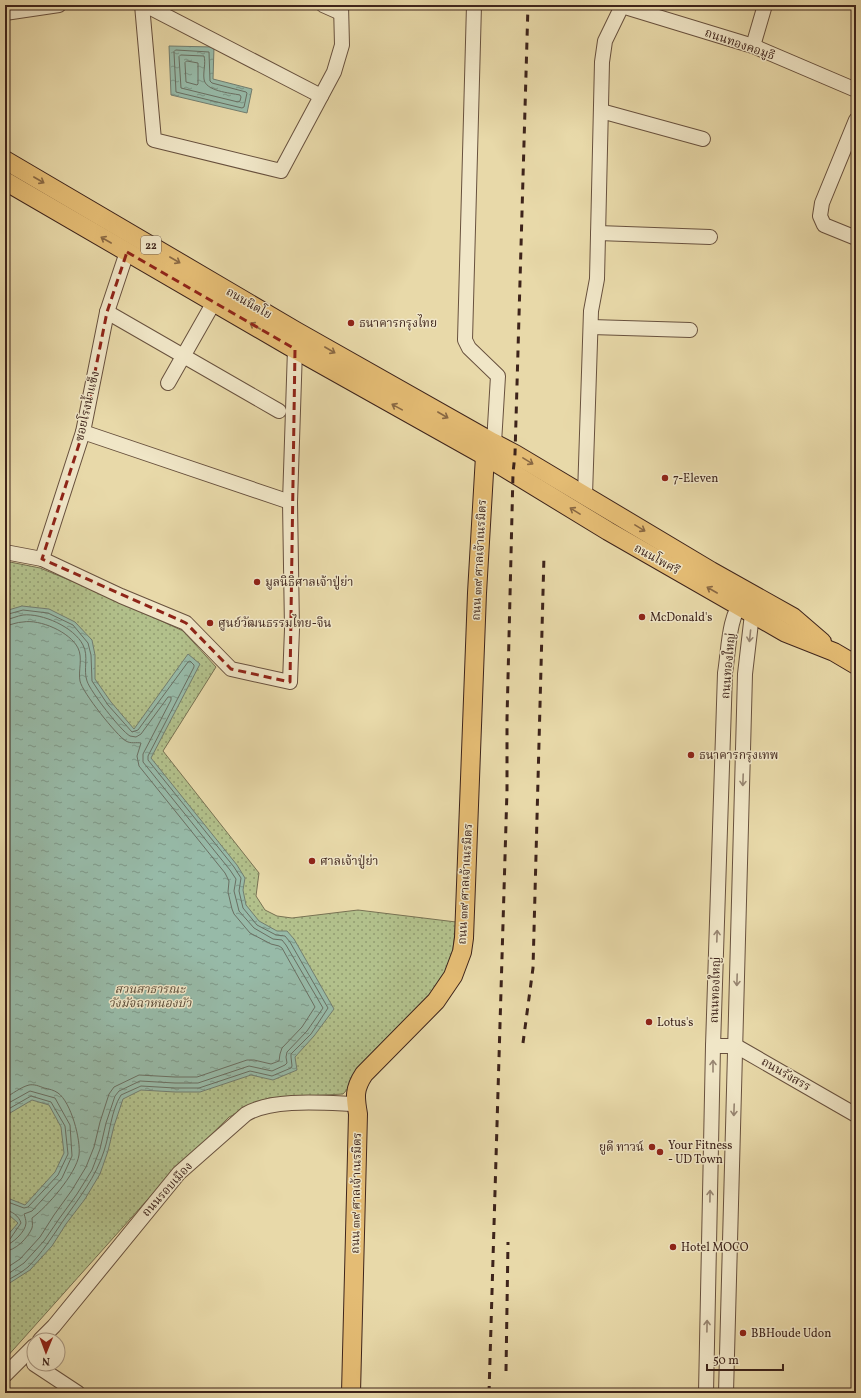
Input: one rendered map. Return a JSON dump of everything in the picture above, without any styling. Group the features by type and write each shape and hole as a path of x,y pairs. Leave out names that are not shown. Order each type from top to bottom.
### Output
{"main road":[{"name":"ถนนนิตโย","path":"5,160 293,342"},
{"name":"ถนนนิตโย","path":"5,181 214,302 293,342 490,450"},
{"name":"ถนนโพศรี","path":"490,450 515,454 585,495 710,571 786,633 834,652 856,665"},
{"name":"ถนนโพศรี","path":"490,450 621,539 750,603 792,617 834,652"},
{"name":"ถนน ๓๙ ศาลเจ้าเนรมิตร","path":"351,1393 358,1114 355,1096 358,1083 364,1074 436,1001 453,976 462,952 464,938 477,593 490,450"},
{"path":"710,571 736,580 786,609 792,617"}],"street":[{"path":"5,13 59,5"},
{"path":"142,5 154,140 281,171 334,72 342,45 341,9 323,5"},
{"path":"146,5 321,96"},
{"path":"474,5 464,340 469,348 498,376 490,450"},
{"path":"753,46 765,5"},
{"name":"ถนนทองคอมูธิ","path":"601,111 602,62 605,41 622,6 753,46 856,90"},
{"path":"585,495 591,311 597,279 601,111 703,139"},
{"path":"856,120 822,203 820,216 824,225 856,238"},
{"path":"598,233 710,237"},
{"name":"ซอยโรงน้ำแข็ง","path":"42,559 83,432 107,312 127,252"},
{"path":"168,383 214,302"},
{"path":"107,312 278,411"},
{"path":"591,327 690,330"},
{"path":"5,552 42,559 121,596 186,623 231,668 290,682 292,629 290,502 293,342"},
{"path":"83,432 290,502"},
{"name":"ถนนทองใหญ่","path":"706,1393 713,1046 725,673 733,616 750,603"},
{"name":"ถนนทองใหญ่","path":"726,1393 745,674 750,603"},
{"path":"725,673 745,674"},
{"name":"ถนนรังสรร","path":"713,1046 736,1046 856,1114"},
{"name":"ถนนรอบเมือง","path":"48,1332 179,1173 246,1114 254,1109 272,1105 317,1103 356,1104"},
{"path":"5,1375 26,1364"},
{"path":"45,1372 78,1393"}],"highlighted area":[{"path":"127,252 295,349 290,682 231,669 186,623 42,559 83,432 107,312"}],"green space":[{"name":"สวนสาธารณะ วังมัจฉาหนองบัว","path":"5,561 40,568 103,594 183,631 216,667 163,751 259,873 256,896 265,910 277,916 292,918 358,910 456,922 452,958 438,987 343,1094 269,1098 229,1117 165,1180 29,1332 26,1332 26,1336 5,1359"}],"water":[{"path":"169,46 214,47 213,79 252,89 247,113 171,95"},
{"name":"สวนสาธารณะ วังมัจฉาหนองบัว","path":"22,606 49,609 75,622 92,640 95,655 95,679 111,702 134,729 188,654 200,664 151,758 237,865 245,878 243,890 246,905 259,921 277,931 287,931 294,939 334,1009 314,1036 295,1057 297,1070 273,1080 251,1075 200,1092 141,1090 123,1099 100,1174 85,1199 52,1246 30,1270 5,1286 5,1238 18,1223 9,1215 5,1214 5,1197 25,1205 55,1172 64,1153 61,1127 49,1105 32,1100 5,1116 5,611"}],"railway":[{"path":"489,1393 507,790 507,719 513,473 515,454 528,5"},
{"path":"523,1043 533,968 544,555"},
{"path":"506,1371 508,1242"}],"place":[{"name":"ธนาคารกรุงไทย","path":"351,323"},
{"name":"7-Eleven","path":"665,478"},
{"name":"มูลนิธิศาลเจ้าปู่ย่า","path":"257,582"},
{"name":"McDonald's","path":"642,617"},
{"name":"ศูนย์วัฒนธรรมไทย-จีน","path":"210,623"},
{"name":"ธนาคารกรุงเทพ","path":"691,755"},
{"name":"ศาลเจ้าปู่ย่า","path":"312,861"},
{"name":"Lotus's","path":"649,1022"},
{"name":"ยูดี ทาวน์","path":"652,1147"},
{"name":"Your Fitness - UD Town","path":"660,1152"},
{"name":"Hotel MOCO","path":"673,1247"},
{"name":"BBHoude Udon","path":"743,1333"}]}
